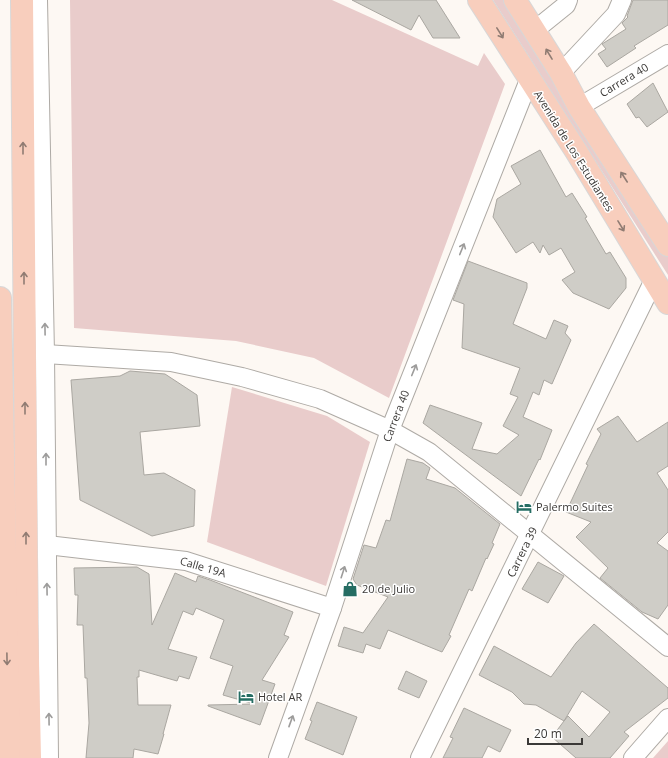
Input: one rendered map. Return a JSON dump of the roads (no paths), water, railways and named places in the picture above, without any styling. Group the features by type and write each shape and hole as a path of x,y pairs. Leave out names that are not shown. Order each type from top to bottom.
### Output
{"main road":[{"name":"Avenida de Los Estudiantes","path":"479,0 576,151 668,304"},
{"path":"515,0 561,73 579,107 668,245"},
{"path":"30,2 27,619 30,758"},
{"path":"0,298 9,758"}],"street":[{"path":"535,30 566,5 568,0"},
{"path":"561,73 616,14 622,0"},
{"path":"30,2 45,354 49,758"},
{"name":"Carrera 40","path":"579,107 668,54"},
{"name":"Carrera 40","path":"278,758 332,608 390,430 529,80"},
{"name":"Carrera 39","path":"420,758 654,280"},
{"path":"45,354 172,362 242,377 320,399 390,430 430,452 668,647"},
{"name":"Calle 19A","path":"47,545 186,560 332,608"},
{"path":"634,758 668,718"}],"place":[{"name":"Palermo Suites","path":"524,507"},
{"name":"20 de Julio","path":"350,589"},
{"name":"Hotel AR","path":"246,697"}]}
